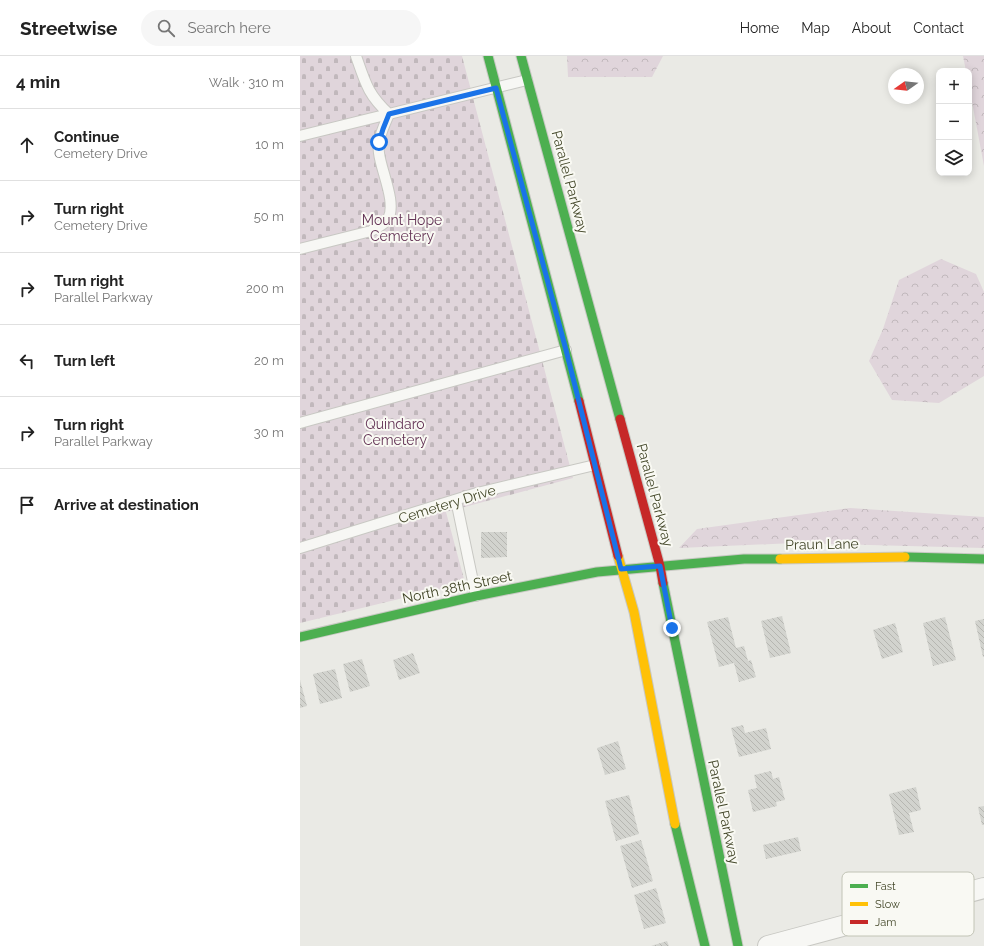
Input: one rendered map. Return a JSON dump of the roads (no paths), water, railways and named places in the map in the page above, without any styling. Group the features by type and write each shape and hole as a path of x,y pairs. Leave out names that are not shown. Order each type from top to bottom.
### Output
{"main road":[{"path":"488,56 566,350 621,569 634,612 674,818 705,946"},
{"name":"Parallel Parkway","path":"521,56 660,566 738,946"},
{"name":"Praun Lane","path":"621,569 744,559 887,557 984,558"},
{"name":"North 38th Street","path":"300,637 476,596 597,572 621,569"}],"street":[{"path":"974,891 984,888"},
{"path":"768,946 842,926"}],"lane":[{"path":"356,56 371,94 379,105 389,114"},
{"path":"300,136 527,80"},
{"path":"300,249 371,231 381,226 387,220 391,211 391,201 379,152 379,142 389,114"},
{"path":"300,423 566,350"},
{"name":"Cemetery Drive","path":"300,548 477,493 595,465"},
{"path":"456,500 476,596"}],"park label":[{"name":"Mount Hope Cemetery","path":"402,228"},
{"name":"Quindaro Cemetery","path":"395,432"}]}
